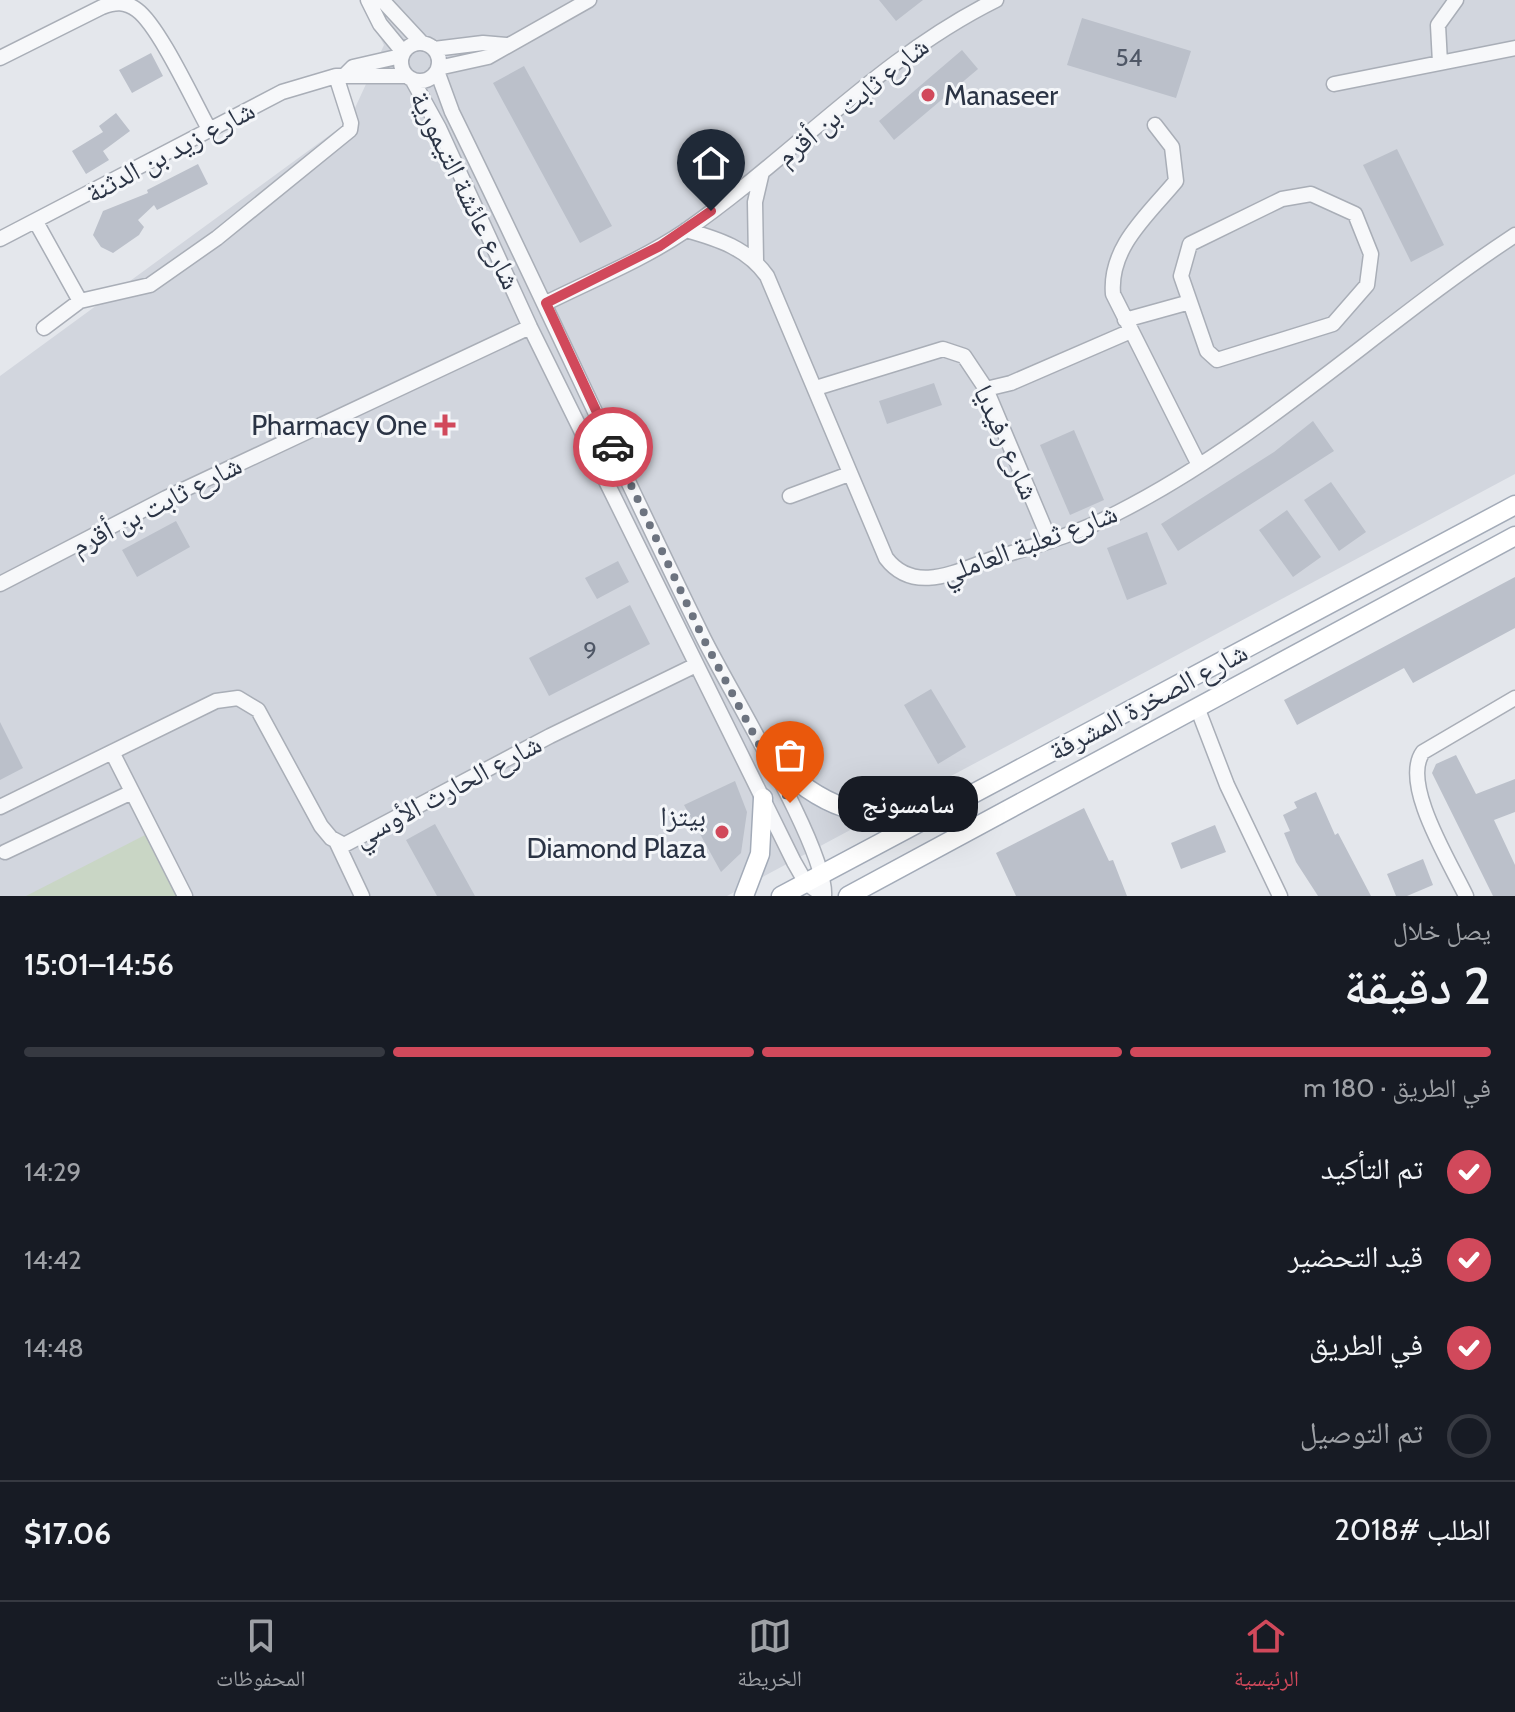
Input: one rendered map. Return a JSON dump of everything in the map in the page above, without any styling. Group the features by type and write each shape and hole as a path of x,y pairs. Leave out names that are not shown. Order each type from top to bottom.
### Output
{"main road":[{"name":"شارع الصخرة المشرفة","path":"781,896 1515,505"},
{"name":"شارع الصخرة المشرفة","path":"848,896 1515,536"},
{"path":"767,756 816,795 861,814 882,816 950,807"},
{"path":"744,896 760,854 763,798"}],"street":[{"path":"368,0 380,24 402,54 400,63 410,78 421,81 437,70 488,57 589,0"},
{"path":"382,0 428,46 437,70"},
{"name":"شارع ثابت بن أقرم","path":"546,303 686,230 762,172 902,56 958,19 996,0"},
{"path":"1440,63 1438,25 1456,0"},
{"path":"0,58 115,1 129,5 147,20 209,129"},
{"path":"402,54 428,46 506,45"},
{"path":"1334,84 1515,48"},
{"name":"شارع زيد بن الدثنة","path":"0,239 282,92 402,54"},
{"name":"شارع عائشة التيمورية","path":"437,70 452,112 546,303 703,638 767,756 824,874 824,896"},
{"path":"44,328 80,301 150,285 217,238 346,134 351,123 340,75"},
{"name":"شارع زيد بن الدثنة","path":"340,75 410,78"},
{"name":"شارع عائشة التيمورية","path":"410,78 502,259 530,327 806,883 824,896"},
{"path":"1155,125 1172,147 1176,181 1117,256 1111,273 1113,294 1199,465"},
{"name":"شارع ثعلبة العاملي","path":"762,172 755,202 756,260 780,301 886,558 894,569 908,576 934,578 1050,541 1115,515 1199,465 1515,235"},
{"path":"1311,194 1355,214 1371,254 1367,285 1333,324 1217,360 1207,351 1190,302 1181,276 1190,244 1282,199 1311,194"},
{"path":"36,222 80,301"},
{"path":"686,230 725,242 756,260"},
{"path":"986,389 1011,383 1128,325 1190,302"},
{"name":"شارع ثابت بن أقرم","path":"0,584 166,498 530,327"},
{"name":"شارع رفيديا","path":"816,388 943,349 964,356 986,389 1050,541"},
{"path":"790,496 849,474"},
{"name":"شارع الحارث الأوسي","path":"0,807 216,701 238,698 258,710 321,826 337,843 351,843 550,736 696,665"},
{"path":"1466,896 1424,805 1417,786 1416,761 1423,752 1515,698"},
{"path":"1197,707 1227,785 1280,896"},
{"path":"112,752 185,896"},
{"path":"5,852 132,792"},
{"path":"337,843 362,896"}],"shaded area":[{"path":"360,0 1515,0 1515,474 727,896 0,896 0,376 349,121 384,45"}],"green space":[{"path":"147,834 179,896 26,896"}],"building":[{"path":"879,0 923,0 896,21"},
{"path":"1082,18 1191,51 1176,98 1067,65"},
{"name":"Manaseer","path":"962,50 978,69 894,140 879,121"},
{"path":"151,53 163,76 132,93 119,70"},
{"path":"524,66 612,226 580,243 493,83"},
{"path":"116,113 130,131 103,151 109,160 86,174 72,151 103,132 99,126"},
{"path":"1397,149 1444,245 1411,262 1363,165"},
{"path":"198,164 208,184 157,210 154,205 138,220 144,227 139,235 113,253 101,247 93,235 103,211 148,193 147,190"},
{"path":"934,383 942,405 887,424 879,401"},
{"path":"1313,421 1334,451 1178,551 1161,524 1274,452"},
{"path":"1074,430 1104,500 1070,515 1040,445"},
{"path":"1331,482 1366,532 1339,551 1304,500"},
{"path":"1287,510 1321,557 1293,577 1259,530"},
{"path":"176,521 190,547 137,577 122,550"},
{"path":"1147,532 1167,584 1127,600 1107,548"},
{"path":"618,561 629,582 597,599 585,578"},
{"path":"1515,577 1515,628 1413,683 1404,668 1297,725 1284,700"},
{"path":"630,605 650,644 549,696 529,658"},
{"path":"931,689 966,747 938,764 904,705"},
{"path":"0,722 23,768 0,780"},
{"path":"1456,755 1476,794 1515,779 1515,812 1494,820 1515,865 1515,896 1493,896 1432,773 1436,764"},
{"name":"بيتزا Diamond Plaza","path":"735,781 747,812 741,853 721,872 684,805"},
{"path":"1316,792 1335,835 1338,833 1371,896 1318,896 1296,862 1284,833 1290,831 1283,815 1297,808 1294,802"},
{"path":"1084,808 1109,861 1113,860 1127,896 1016,896 996,853"},
{"path":"435,824 475,896 437,896 406,840"},
{"path":"1215,825 1226,852 1181,869 1171,843"},
{"path":"1423,859 1433,885 1407,896 1396,896 1387,874"}],"way so far":[{"path":"613,447 703,638 790,803"}],"place":[{"name":"Manaseer","path":"928,95"},
{"name":"Pharmacy One","path":"445,425"},
{"name":"سامسونج","path":"790,803"},
{"name":"بيتزا Diamond Plaza","path":"722,832"}],"route":[{"path":"613,447 546,303 660,246 711,211"}]}
